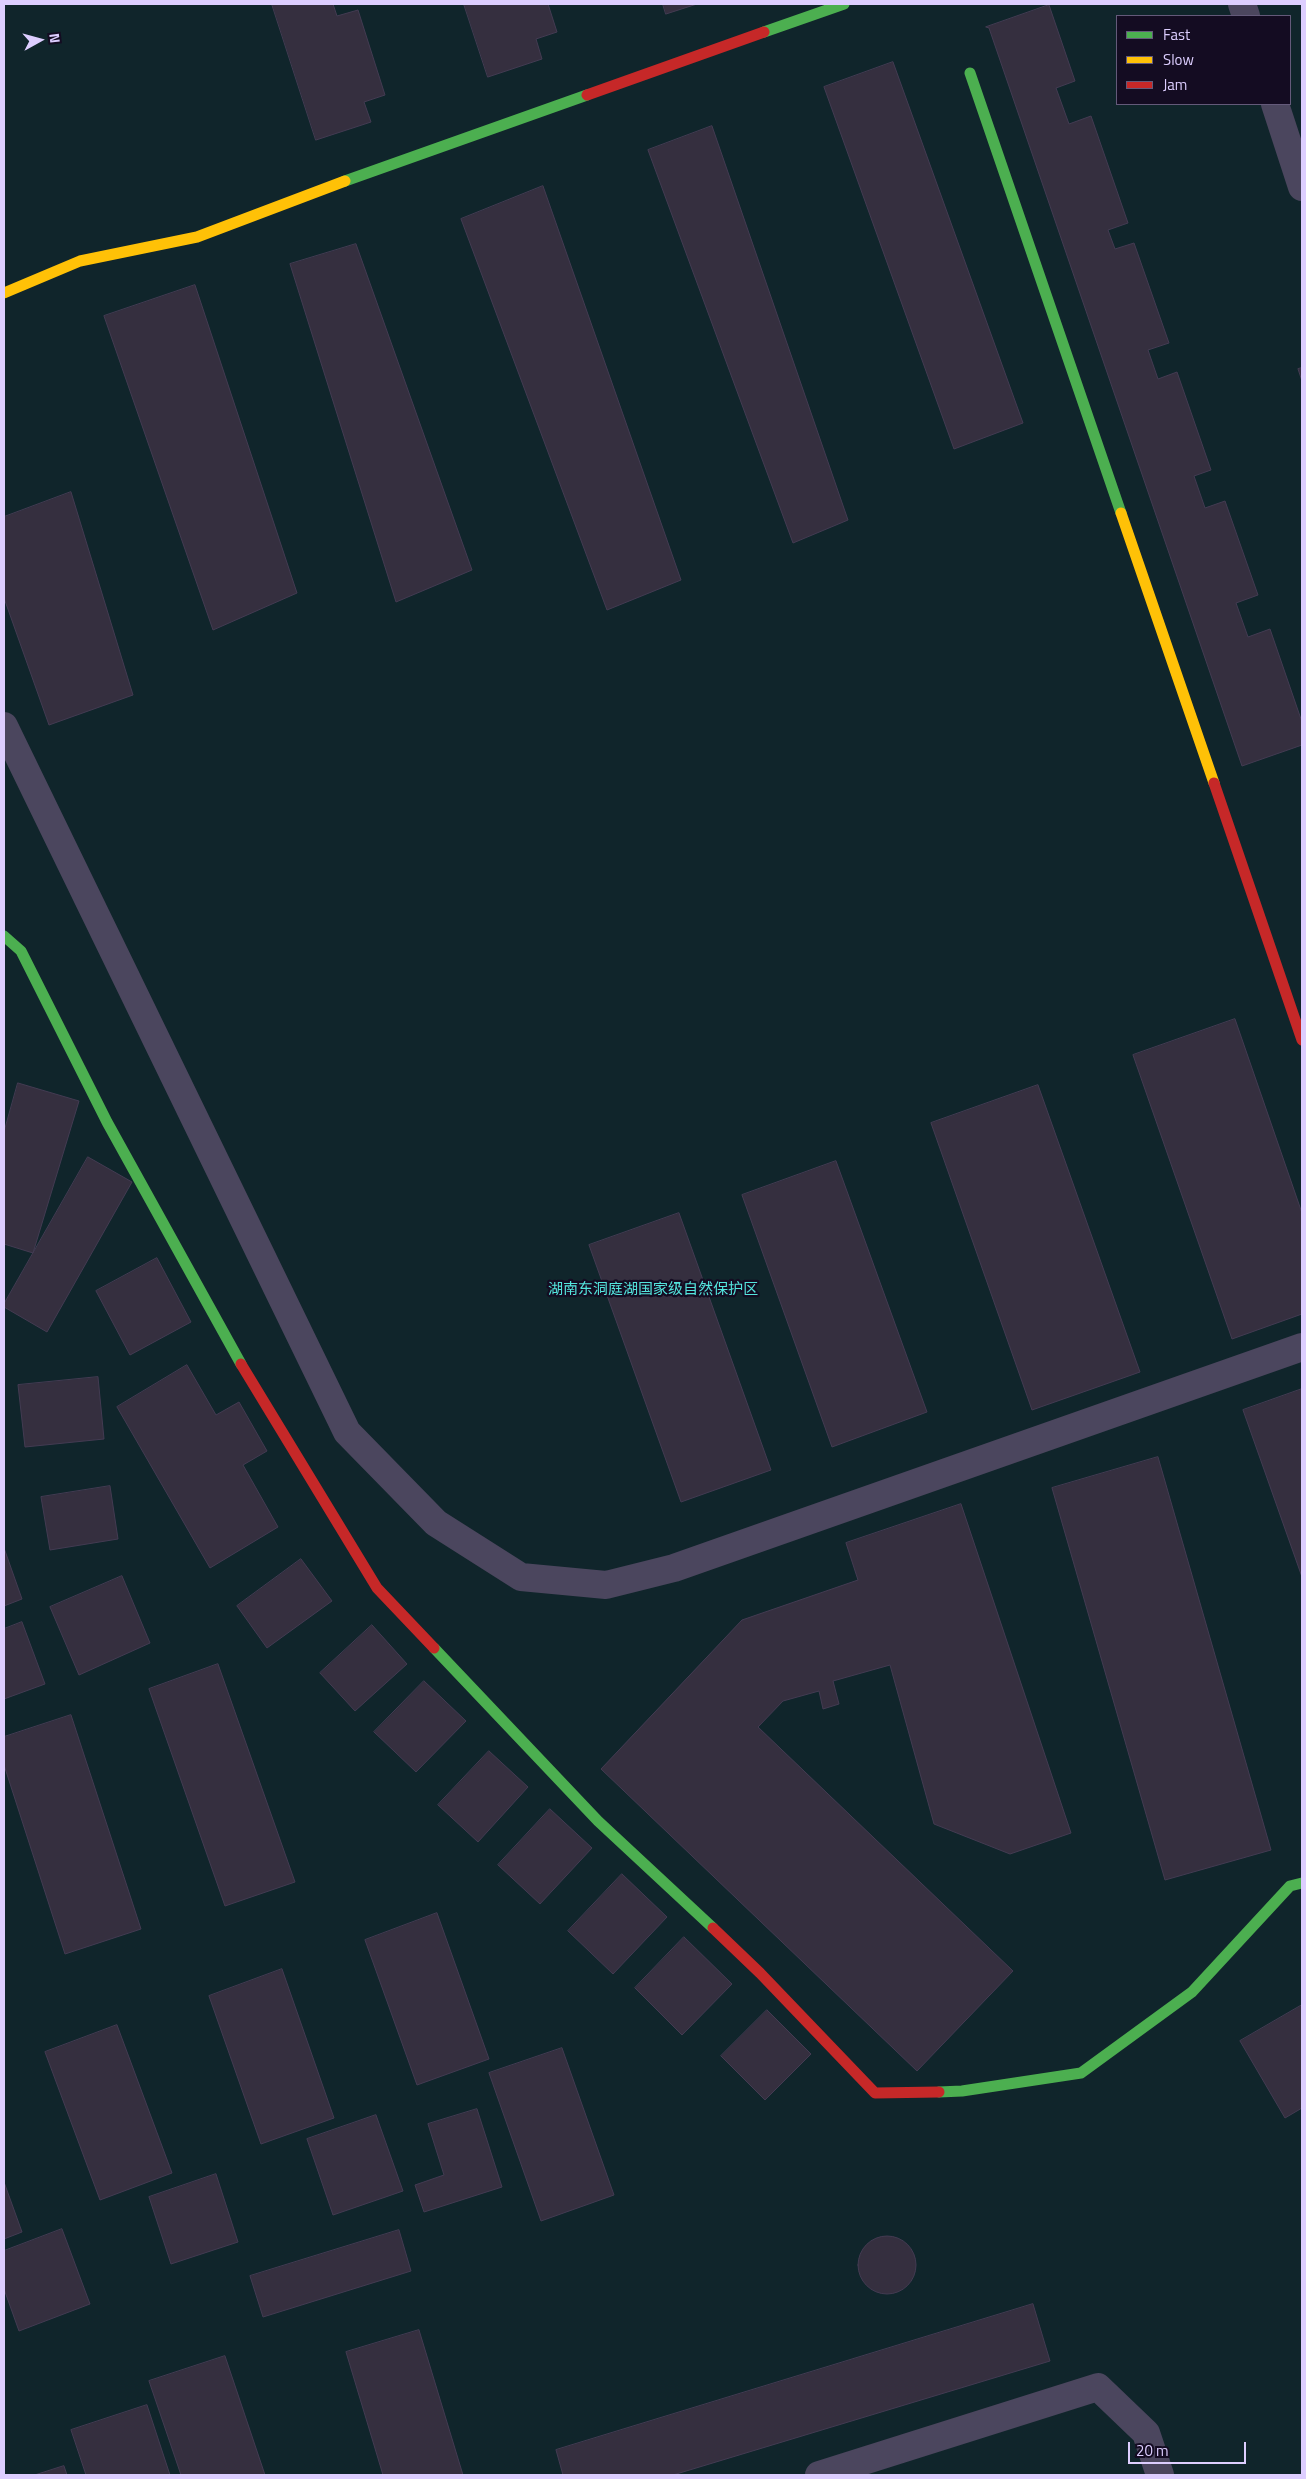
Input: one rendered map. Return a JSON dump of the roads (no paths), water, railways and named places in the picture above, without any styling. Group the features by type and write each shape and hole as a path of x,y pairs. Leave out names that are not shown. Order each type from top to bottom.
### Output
{"street":[{"path":"4,293 80,261 197,237 296,198 844,4"},
{"path":"970,73 1302,1040"},
{"path":"1275,105 1302,187"},
{"path":"4,726 347,1432 436,1523 521,1577 606,1585 674,1568 1302,1348"},
{"path":"4,936 21,950 107,1122 246,1373 377,1588 598,1821 760,1973 875,2092 962,2091 1081,2073 1192,1992 1290,1886 1302,1883"},
{"path":"819,2475 1098,2387 1146,2433 1160,2475"}],"park label":[{"name":"湖南东洞庭湖国家级自然保护区","path":"653,1290"}]}
